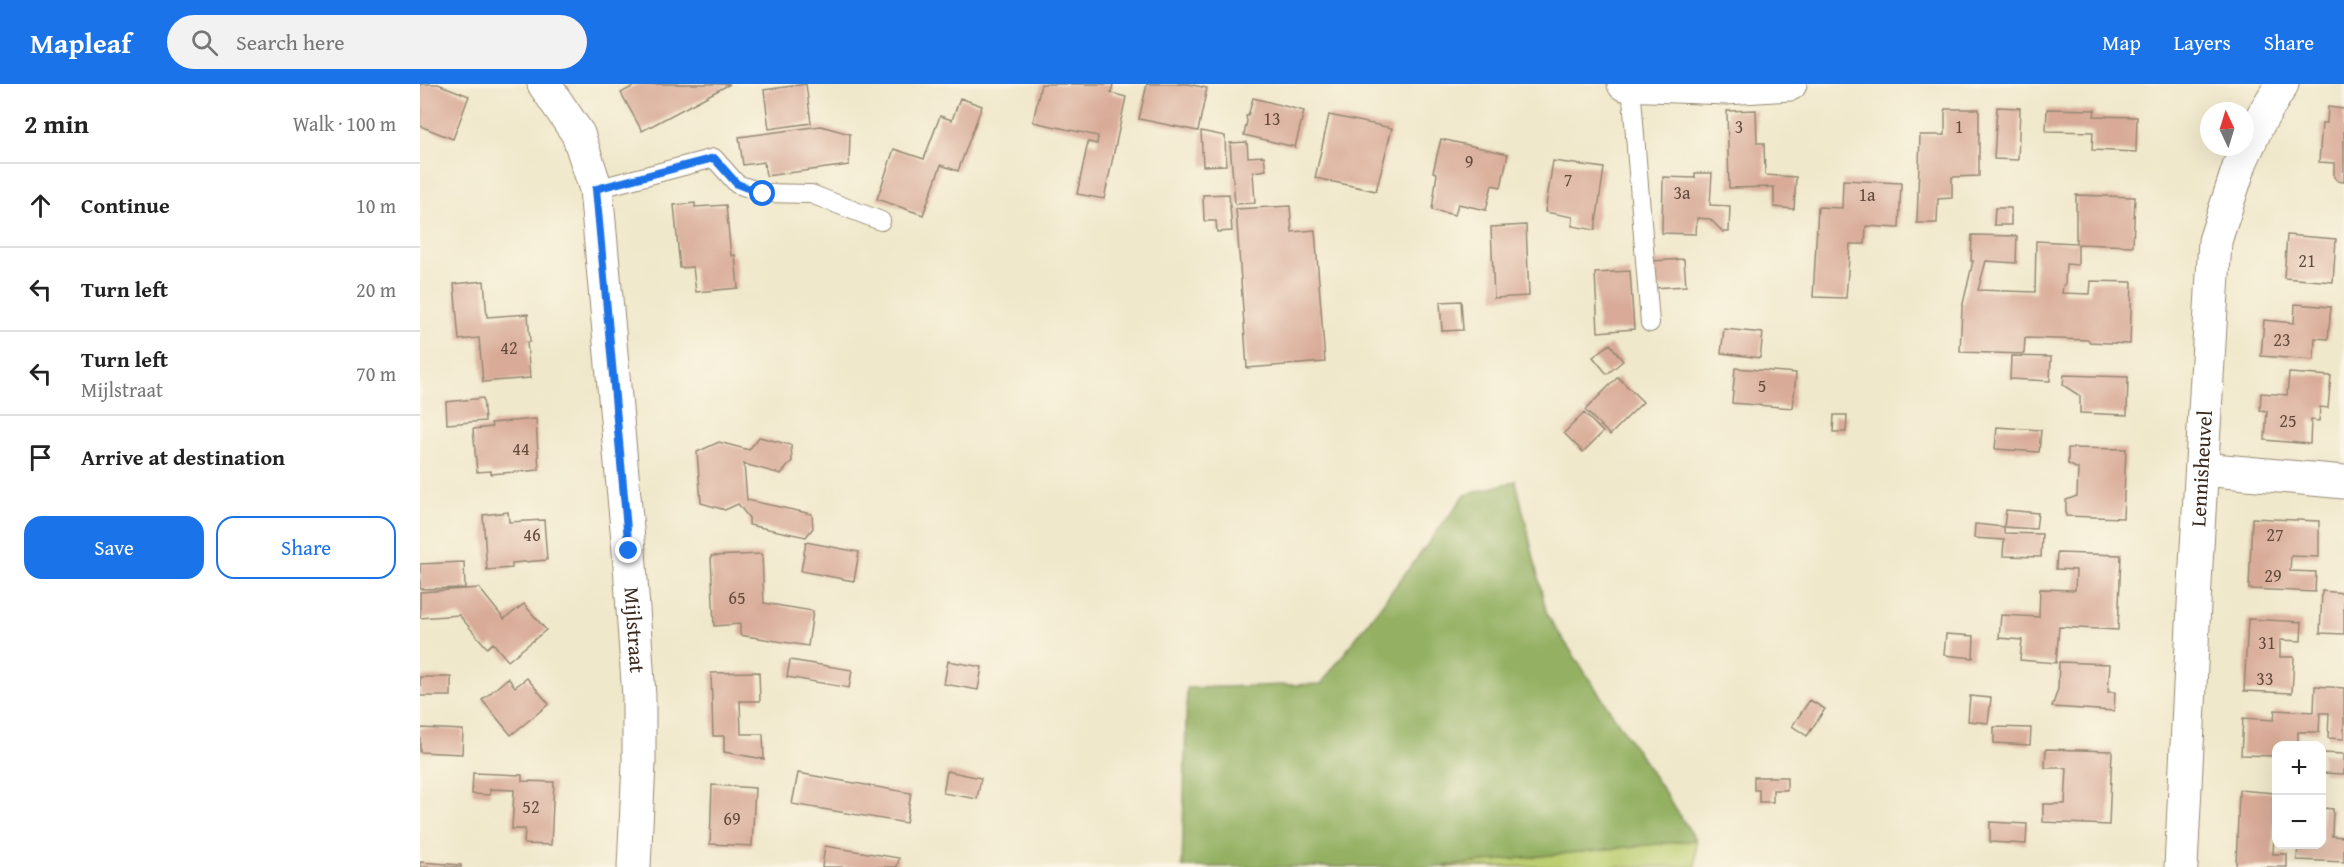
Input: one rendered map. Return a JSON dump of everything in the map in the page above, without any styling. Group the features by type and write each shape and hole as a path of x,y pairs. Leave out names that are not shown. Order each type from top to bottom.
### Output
{"street":[{"name":"Mijlstraat","path":"544,84 578,134 596,189 627,527 639,696 639,763 634,867"},
{"path":"1628,84 1726,88 1790,84"},
{"name":"Lennisheuvel","path":"2181,867 2196,564 2216,241 2241,161 2258,124 2282,84"},
{"path":"2203,469 2344,482"}],"lane":[{"path":"1628,84 1650,323"},
{"path":"596,189 714,158 737,184 763,194 810,194 881,221"}],"green space":[{"path":"1516,481 1547,615 1696,840 1434,867 1182,867 1187,688 1321,684 1465,495"},
{"path":"1696,840 1696,867 1435,867"}],"building":[{"path":"420,84 438,84 469,96 453,139 420,126"},
{"path":"637,84 730,84 642,131 621,93"},
{"path":"806,84 811,123 769,129 764,90"},
{"path":"1041,84 1113,84 1111,93 1126,97 1104,199 1077,194 1088,142 1097,144 1098,136 1033,122"},
{"path":"1147,84 1188,84 1207,88 1198,131 1139,119"},
{"path":"960,98 982,106 958,171 941,165 923,215 877,199 894,149 924,159 940,116 952,120"},
{"path":"1253,98 1304,111 1295,147 1244,135 1246,116 1248,116"},
{"path":"1997,107 2020,108 2018,160 1994,159"},
{"path":"2328,107 2344,109 2344,182 2334,177 2334,163 2319,162 2322,123 2327,123"},
{"path":"1945,109 1979,109 1979,176 1952,177 1952,198 1938,199 1937,223 1917,223 1920,135 1945,135"},
{"path":"2047,109 2095,110 2094,116 2137,117 2136,152 2092,150 2093,132 2046,131"},
{"path":"1756,110 1757,143 1764,143 1765,175 1796,177 1794,209 1774,207 1774,187 1729,188 1727,111"},
{"path":"1329,115 1392,128 1376,191 1315,178"},
{"path":"821,126 850,134 849,165 766,176 764,162 743,165 739,137"},
{"path":"1201,131 1225,136 1226,165 1203,166"},
{"path":"1441,139 1508,154 1501,187 1492,185 1486,210 1458,204 1455,215 1432,210 1437,173 1433,172"},
{"path":"1247,142 1248,157 1264,156 1266,170 1253,172 1255,203 1235,204 1230,143"},
{"path":"1553,161 1604,168 1595,230 1572,226 1573,217 1545,212"},
{"path":"1695,173 1712,173 1710,205 1730,206 1729,232 1723,232 1710,219 1697,218 1696,234 1662,233 1663,177 1695,178"},
{"path":"1843,180 1901,183 1899,228 1866,226 1865,244 1850,244 1846,298 1813,297 1818,207 1842,208"},
{"path":"1229,194 1232,231 1217,232 1216,221 1204,221 1203,195"},
{"path":"2076,195 2135,197 2133,246 2078,244 2078,265 2066,264 2065,285 2063,285 2062,293 2090,294 2091,281 2132,282 2130,344 2025,338 2024,354 1960,352 1962,308 1973,261 1971,261 1972,235 2017,236 2016,263 1986,261 1978,290 2035,292 2036,241 2076,243"},
{"path":"695,203 695,207 726,205 731,256 735,255 738,288 696,292 693,267 680,268 674,205"},
{"path":"1290,206 1292,232 1315,230 1325,362 1247,368 1236,209"},
{"path":"1995,208 2011,208 2011,225 1994,225"},
{"path":"1526,225 1529,296 1494,298 1491,227"},
{"path":"2287,235 2336,239 2333,282 2284,278"},
{"path":"1684,259 1686,286 1653,288 1651,261"},
{"path":"1630,271 1634,329 1598,332 1595,273"},
{"path":"484,281 487,317 528,314 530,342 527,342 530,378 483,382 479,338 459,340 454,284"},
{"path":"1461,301 1463,330 1442,331 1440,302"},
{"path":"2295,304 2331,307 2328,339 2315,338 2314,360 2261,356 2264,320 2294,323"},
{"path":"1724,329 1763,333 1760,358 1721,353"},
{"path":"1610,344 1623,361 1607,374 1593,357"},
{"path":"2011,356 2051,357 2050,381 2010,379"},
{"path":"1735,368 1796,373 1793,408 1732,403"},
{"path":"2289,373 2331,376 2328,408 2320,407 2319,421 2311,420 2310,444 2265,440 2267,411 2260,410 2261,393 2287,395"},
{"path":"2064,375 2128,377 2127,415 2080,413 2080,396 2063,385"},
{"path":"1618,377 1643,402 1610,435 1585,410"},
{"path":"483,398 485,421 447,424 446,402"},
{"path":"1584,413 1603,432 1583,452 1564,433"},
{"path":"1834,415 1847,415 1846,432 1833,432"},
{"path":"536,419 539,470 491,474 491,471 477,472 473,429 492,427 491,423"},
{"path":"1997,427 2041,430 2039,452 1995,449"},
{"path":"759,437 791,445 792,461 781,474 744,464 747,500 812,514 813,528 806,537 749,525 749,518 738,504 725,510 701,503 697,452 719,442 749,450"},
{"path":"2068,448 2126,449 2123,518 2066,516 2066,500 2077,496 2078,469 2068,464"},
{"path":"2006,510 2038,513 2036,529 2004,527"},
{"path":"508,512 509,522 544,520 547,560 512,563 512,568 487,570 483,515"},
{"path":"2252,518 2319,521 2319,557 2291,556 2290,571 2316,572 2315,592 2249,589"},
{"path":"1975,524 2004,527 2004,533 2042,534 2041,557 2003,556 2004,540 1974,538"},
{"path":"806,542 859,552 854,581 801,571"},
{"path":"2057,553 2121,555 2118,630 2059,627 2056,663 2020,660 2022,640 1999,638 2001,615 2039,617 2040,589 2075,590 2076,570 2056,569"},
{"path":"762,554 764,603 813,611 808,646 740,635 740,624 714,626 711,556"},
{"path":"464,562 465,588 420,589 420,564"},
{"path":"479,588 504,619 524,604 546,630 508,661 493,643 487,648 459,615 420,618 420,592"},
{"path":"2322,591 2344,593 2344,634 2320,633"},
{"path":"2248,619 2302,622 2301,641 2280,640 2280,657 2294,657 2292,693 2244,691"},
{"path":"1946,634 1974,636 1973,658 1944,655"},
{"path":"790,660 852,670 849,688 787,677"},
{"path":"948,661 982,667 978,690 944,684"},
{"path":"2059,662 2110,664 2108,692 2115,692 2114,711 2052,707 2058,689"},
{"path":"759,672 760,701 740,701 741,734 763,734 764,759 724,752 724,736 713,736 711,673"},
{"path":"420,677 451,677 451,696 420,696"},
{"path":"508,678 515,687 527,678 549,704 511,735 482,700"},
{"path":"2315,686 2344,688 2344,739 2328,738 2329,713 2320,713 2319,732 2298,732 2298,741 2272,741 2272,756 2241,755 2243,718 2274,720 2275,710 2314,712"},
{"path":"1970,696 1991,698 1988,723 1968,721"},
{"path":"1810,700 1825,709 1807,736 1792,726"},
{"path":"1994,727 2031,728 2030,745 1994,743"},
{"path":"420,728 463,730 462,754 420,752"},
{"path":"2046,749 2112,751 2109,825 2043,822 2043,804 2065,804 2067,768 2045,768"},
{"path":"2326,753 2344,754 2344,774 2326,773"},
{"path":"947,771 981,778 977,799 943,793"},
{"path":"473,773 522,775 522,781 554,782 551,845 524,844 525,829 512,829 514,790 490,789 490,795 472,794"},
{"path":"798,773 911,793 906,823 792,804"},
{"path":"1754,777 1787,777 1787,790 1773,790 1773,802 1759,802 1759,790 1754,790"},
{"path":"712,785 755,788 752,846 710,844"},
{"path":"2239,790 2272,793 2273,854 2287,854 2287,867 2236,867"},
{"path":"2326,808 2333,809 2332,836 2344,837 2344,862 2297,860 2298,849 2326,849"},
{"path":"1990,822 2027,824 2026,844 1990,842"},
{"path":"825,846 899,858 897,867 822,867"},
{"path":"420,862 461,865 461,867 420,867"}],"route":[{"path":"629,551 596,189 714,158 737,184 763,194"}]}
